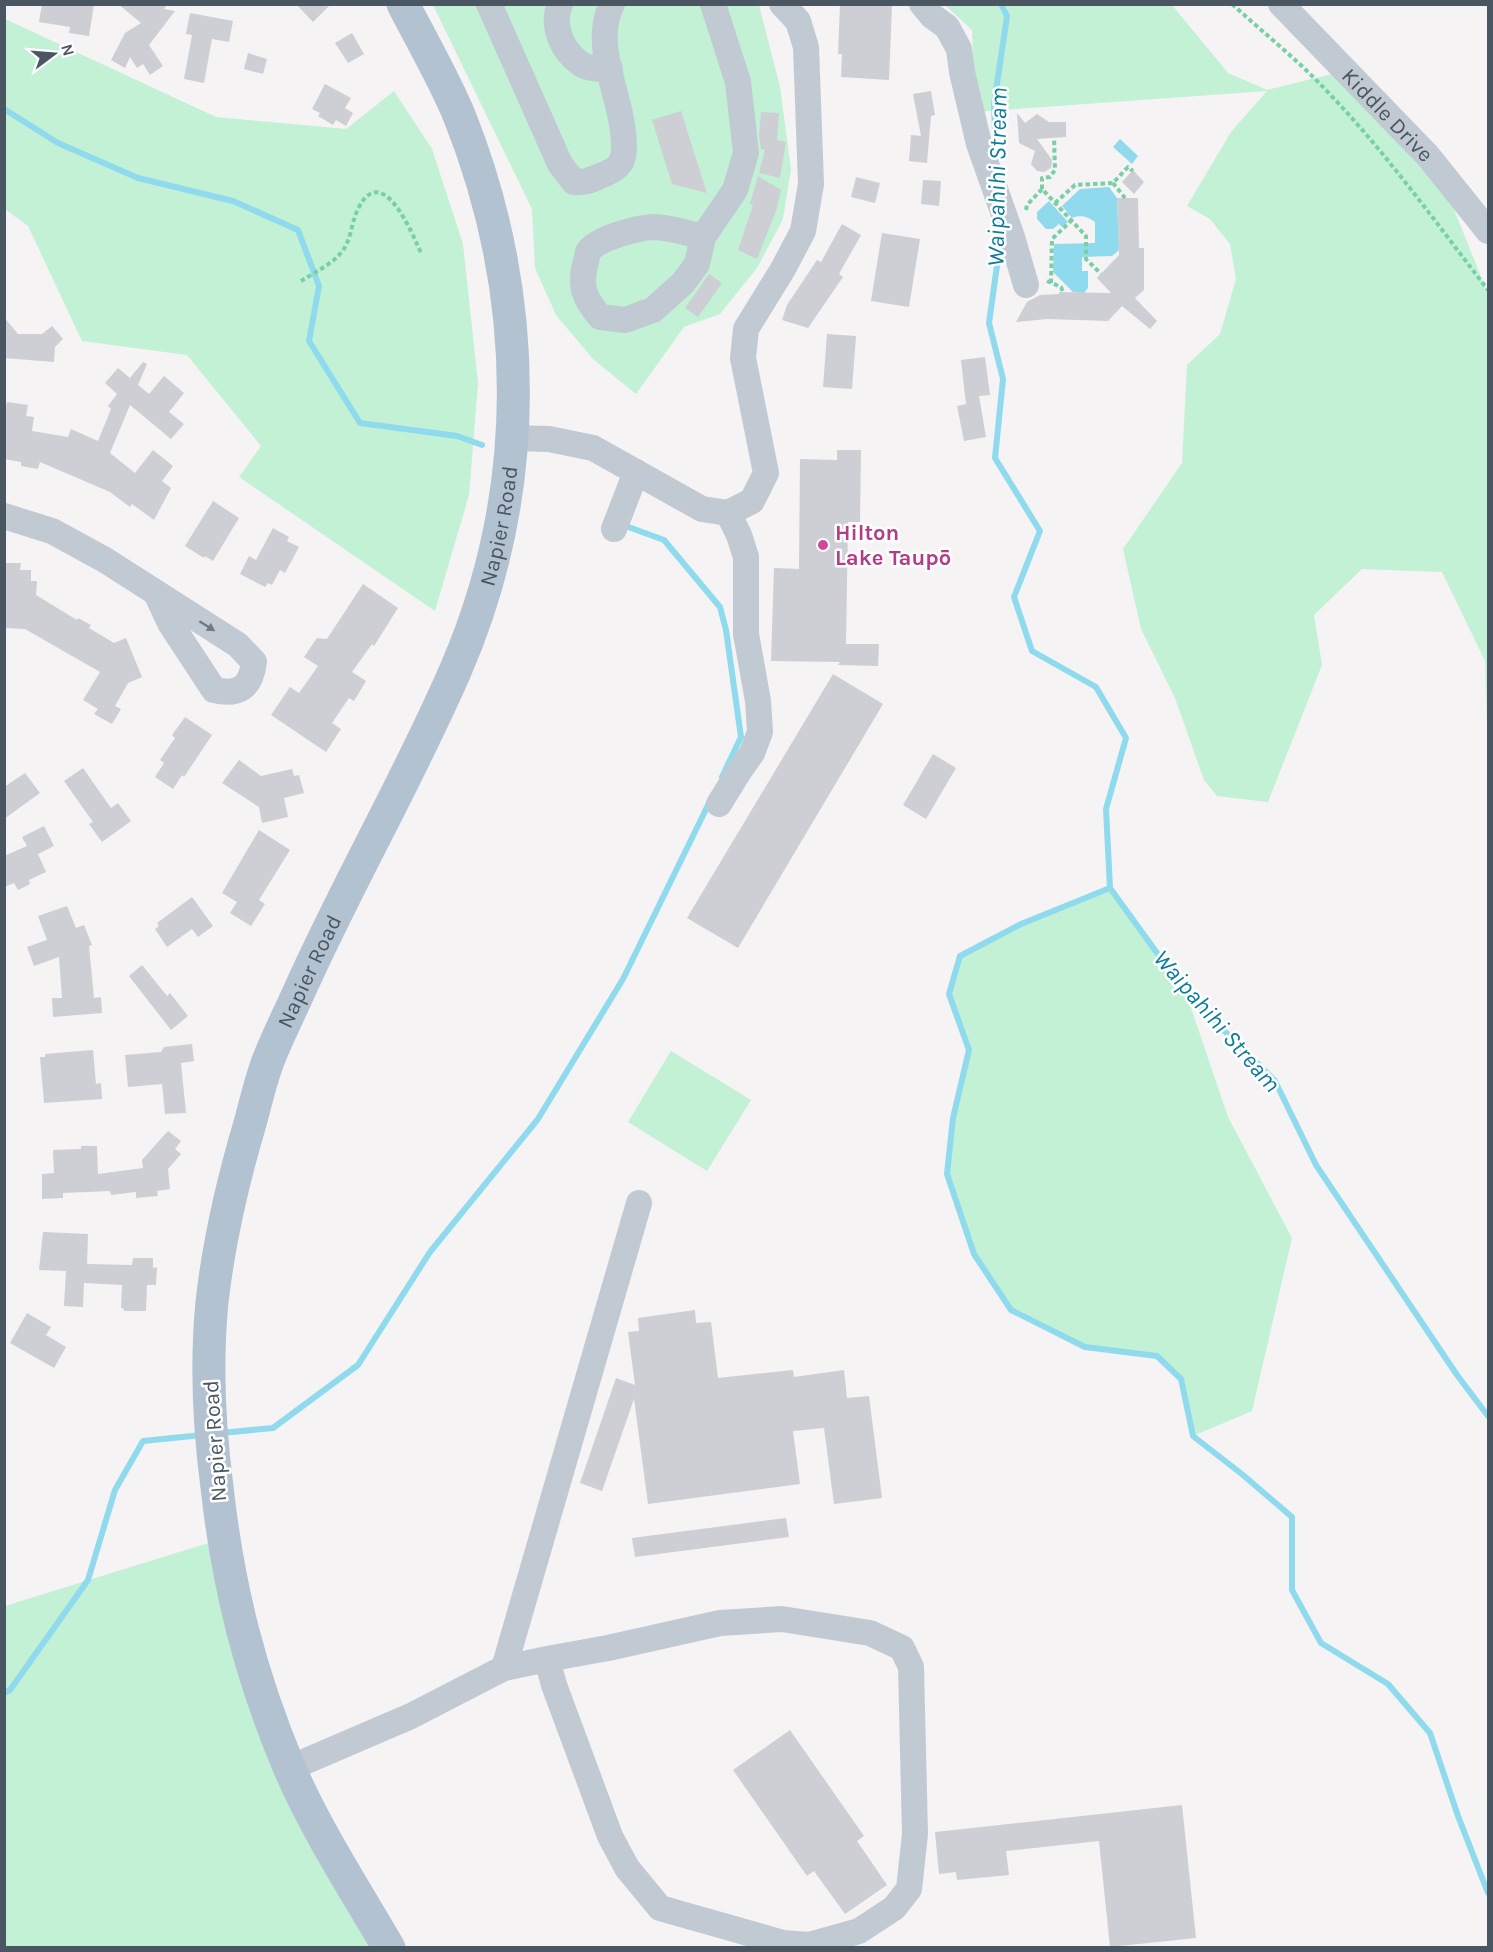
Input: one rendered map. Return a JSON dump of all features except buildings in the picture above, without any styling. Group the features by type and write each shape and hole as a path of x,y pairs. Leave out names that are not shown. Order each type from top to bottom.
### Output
{"main road":[{"name":"Napier Road","path":"389,1947 322,1833 290,1768 251,1664 237,1611 224,1546 213,1459 208,1382 212,1302 223,1232 234,1177 268,1061 321,943 438,708 478,614 501,526 512,438 514,368 504,267 475,159 457,112 403,4"}],"street":[{"path":"560,4 556,20 558,36 571,53 582,65 610,69"},
{"path":"490,5 560,164 574,182 583,183 610,173 622,161 624,141 622,117 604,47 607,14 612,4"},
{"path":"703,237 653,227 631,231 605,240 588,252 581,282 592,307 600,317 625,320 653,310 683,283 697,264 703,237 735,190 747,153 738,82 713,4"},
{"path":"512,438 549,440 593,448 702,509 728,513 752,501 766,473 743,358 746,329 803,231 811,184 806,47 798,21 782,4"},
{"path":"922,4 932,16 947,27 959,49 962,72 979,144 1012,237 1039,284"},
{"name":"Kiddle Drive","path":"1281,4 1428,156 1488,231"},
{"path":"614,529 636,472"},
{"path":"719,804 752,753 760,732 758,701 746,634 746,557 728,513"},
{"path":"4,516 52,531 105,561 157,595"},
{"path":"504,1668 639,1203"},
{"path":"290,1768 411,1716 504,1668 547,1659 608,1648 720,1623 782,1619 870,1633 902,1648 911,1667 915,1834 909,1889 894,1908 859,1931 809,1945 783,1943 660,1908 627,1868 610,1836 554,1685 547,1659"}],"path":[{"path":"1232,4 1307,71 1356,124 1396,171 1488,290"},
{"path":"1054,138 1055,170 1050,177 1042,178 1042,189 1086,236 1086,259 1101,274"},
{"path":"1054,203 1075,185 1113,183 1128,166 1133,171"},
{"path":"1113,183 1125,198"},
{"path":"1025,219 1027,205 1042,189"},
{"path":"301,281 331,262 345,248 359,208 368,196 377,192 381,192 391,200 403,215 422,253"},
{"path":"1039,284 1052,239 1071,221"}],"green space":[{"path":"433,5 759,5 780,87 791,169 783,219 757,268 720,314 684,327 636,394 593,359 556,315 535,268 532,209"},
{"path":"945,5 1172,5 1228,73 1267,90 1348,70 1443,182 1488,294 1488,752 1485,661 1442,572 1362,569 1314,615 1322,665 1268,802 1217,796 1204,780 1175,698 1141,629 1123,549 1182,463 1187,365 1220,334 1236,279 1230,244 1210,219 1187,206 1231,132 1267,91 975,112 972,30"},
{"path":"5,19 216,117 346,129 394,91 432,149 463,244 478,383 469,495 435,611 239,477 261,446 187,355 82,341 28,226 5,209"},
{"path":"1110,888 1186,993 1228,1117 1292,1238 1252,1411 1193,1436 1181,1379 1157,1357 1085,1347 1011,1310 974,1254 947,1174 953,1118 969,1050 949,994 960,956 1021,924"},
{"path":"671,1051 751,1100 707,1171 628,1122"},
{"path":"218,1540 241,1642 388,1947 5,1948 5,1606"}],"water":[{"path":"1120,139 1138,156 1132,164 1113,147"},
{"path":"1109,187 1117,198 1119,250 1112,256 1082,257 1082,271 1088,271 1088,288 1084,293 1073,292 1053,272 1054,244 1095,243 1095,222 1084,217 1072,218 1062,206 1080,189"},
{"path":"1049,201 1068,222 1062,227 1059,224 1053,229 1046,229 1037,219 1037,212"}],"waterway":[{"name":"Waipahihi Stream","path":"996,160 994,104 1007,16 1001,4"},
{"path":"4,109 58,143 138,178 233,201 298,230 319,286 309,341 360,423 457,436 482,445"},
{"name":"Waipahihi Stream","path":"1000,234 989,323 1003,379 995,458 1040,531 1014,597 1032,651 1096,687 1126,738 1106,809 1110,888 1186,993 1275,1081 1316,1165 1457,1375 1488,1416"},
{"path":"623,525 664,540 720,607 726,630 741,737 722,777"},
{"path":"221,1433 273,1428 358,1365 430,1252 538,1119 623,979 711,799"},
{"path":"1110,888 1021,924 960,956 949,994 969,1050 953,1118 947,1174 974,1254 1011,1310 1085,1347 1157,1356 1181,1379 1193,1436 1292,1517 1292,1590 1321,1643 1388,1684 1430,1733 1458,1816 1488,1893"},
{"path":"4,1693 10,1690 88,1580 115,1490 143,1441 202,1435"}],"place":[{"name":"Hilton Lake Taupō","path":"823,545"}]}
